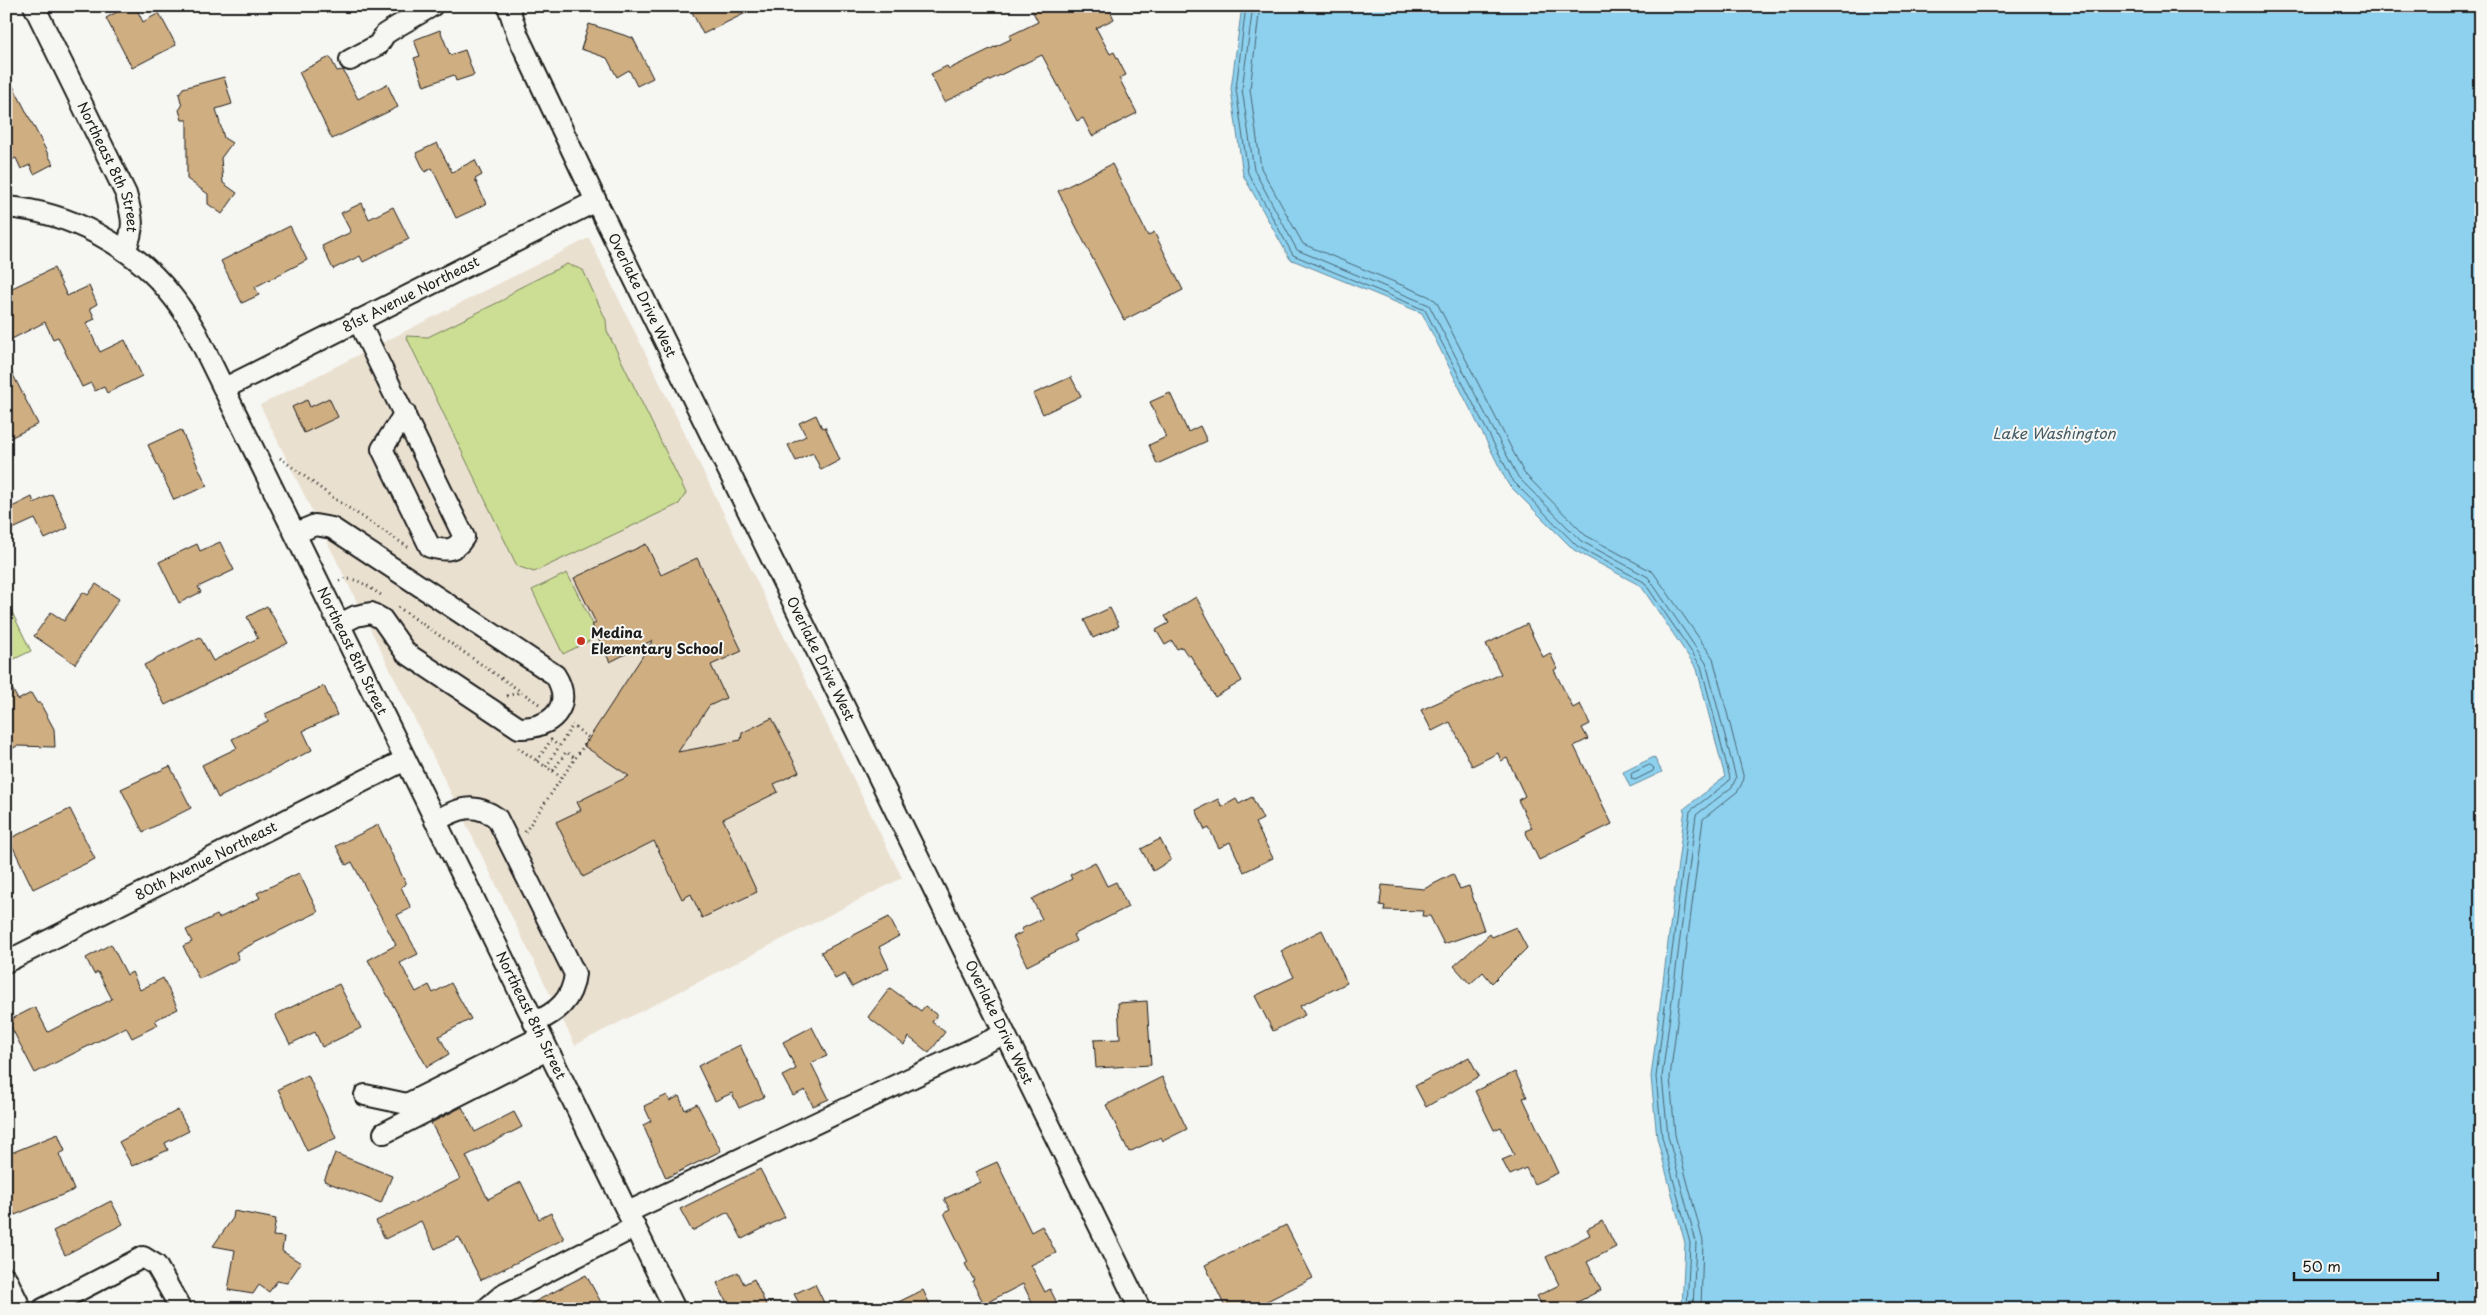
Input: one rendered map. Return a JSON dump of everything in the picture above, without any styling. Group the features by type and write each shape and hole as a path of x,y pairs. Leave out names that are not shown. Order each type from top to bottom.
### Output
{"street":[{"name":"Northeast 8th Street","path":"34,6 126,194 132,216 133,230 125,252 151,272 173,297 196,332 674,1308"},
{"path":"350,60 378,45 385,34 432,6"},
{"name":"Overlake Drive West","path":"508,6 518,36 596,201 1140,1309"},
{"name":"81st Avenue Northeast","path":"225,388 596,201"},
{"path":"6,207 56,216 90,230 125,252"},
{"path":"358,320 405,413 464,537 459,546 446,551 430,546 382,449 405,413"},
{"path":"296,533 315,525 332,528 555,675 560,684 561,705 556,715 549,721 530,728 518,728 406,653 382,619 370,613 356,616 340,624"},
{"name":"80th Avenue Northeast","path":"6,962 405,760"},
{"path":"384,1133 541,1037 563,1006 574,985 575,974 497,818 488,811 462,808 435,821"},
{"path":"486,1309 505,1293 631,1219 1004,1034"},
{"path":"365,1095 407,1104 541,1037"},
{"path":"43,1309 143,1257 156,1265 181,1309"},
{"path":"6,1278 22,1309"}],"path":[{"path":"279,457 335,499 411,549"},
{"path":"339,581 347,578 361,581 384,597"},
{"path":"392,603 518,691 543,706"},
{"path":"522,837 589,738 574,727 546,767"},
{"path":"560,746 551,740 538,761 562,778"},
{"path":"553,771 566,752 576,759"}],"shaded area":[{"name":"Medina Elementary School","path":"589,238 902,878 575,1045 260,405"}],"green space":[{"path":"567,264 583,270 606,320 607,331 686,493 679,504 534,572 517,566 406,336 428,337 505,299 515,290"},
{"path":"567,573 599,636 563,654 532,590"},
{"path":"6,600 31,651 6,663"}],"water":[{"name":"Lake Washington","path":"1242,6 2481,6 2481,1309 1682,1309 1685,1243 1657,1138 1651,1077 1685,808 1725,777 1697,669 1641,586 1574,550 1508,484 1422,313 1290,259 1243,175 1231,89"},
{"path":"1654,757 1662,772 1630,787 1623,772"}],"building":[{"path":"128,6 135,6 143,22 159,13 176,45 132,68 106,18"},
{"path":"689,6 760,6 703,34"},
{"path":"1030,6 1108,6 1114,19 1096,28 1110,54 1114,52 1126,75 1119,78 1137,113 1092,136 1083,118 1077,121 1042,55 944,102 931,74 947,66 949,69 1011,39 1009,36 1038,22"},
{"path":"589,24 633,38 653,78 637,86 629,70 617,77 607,58 581,49"},
{"path":"440,30 450,55 465,50 474,75 456,81 454,75 424,86 414,58 420,56 414,40"},
{"path":"330,57 337,71 343,70 358,99 387,84 398,107 332,139 299,72"},
{"path":"6,72 53,164 34,174 30,165 21,169 16,158 6,163"},
{"path":"224,77 232,104 216,109 224,138 232,143 221,158 223,183 237,193 222,214 208,204 208,194 187,179 187,120 182,120 179,110 182,106 179,94 183,88"},
{"path":"437,143 452,172 475,160 482,175 475,179 486,204 456,218 432,168 425,172 416,153"},
{"path":"1112,164 1148,236 1154,232 1183,290 1124,320 1058,191"},
{"path":"362,203 369,219 393,207 409,239 363,262 360,256 333,269 322,246 351,232 341,213"},
{"path":"290,226 307,260 255,287 259,295 242,303 221,261"},
{"path":"54,268 67,296 89,286 97,304 90,308 95,319 86,323 100,352 125,340 142,376 107,393 104,387 95,391 91,383 82,387 58,337 53,339 45,322 6,342 6,291"},
{"path":"6,361 38,424 6,440"},
{"path":"1071,377 1081,396 1043,414 1033,394"},
{"path":"1170,393 1188,432 1200,426 1207,441 1157,464 1149,445 1166,437 1150,402"},
{"path":"329,398 338,417 304,433 292,407 307,400 310,407"},
{"path":"816,415 822,428 825,427 840,460 821,470 813,453 796,461 788,445 806,436 799,423"},
{"path":"181,430 207,486 174,500 148,445"},
{"path":"52,494 68,528 45,539 35,519 6,532 6,510 32,497 34,503"},
{"path":"220,542 234,570 198,587 201,592 179,603 159,562 197,544 200,551"},
{"path":"646,544 661,575 697,558 742,651 711,665 726,698 709,706 678,752 741,740 742,733 772,718 799,772 774,784 778,792 723,819 757,892 702,918 691,894 682,899 654,841 583,877 556,822 581,810 577,802 629,776 584,746 653,640 610,662 592,625 596,623 574,578"},
{"path":"96,584 119,599 75,664 34,636 51,612 64,621 83,592 88,595"},
{"path":"1196,597 1242,681 1215,697 1190,655 1188,656 1182,647 1177,649 1172,641 1165,645 1156,630 1169,623 1165,616"},
{"path":"267,606 288,643 165,705 144,665 200,637 213,661 258,638 247,617"},
{"path":"1110,608 1119,626 1093,638 1084,620"},
{"path":"1527,624 1543,657 1550,653 1557,668 1554,670 1573,708 1580,704 1590,724 1582,728 1588,739 1574,746 1612,824 1539,860 1525,831 1532,828 1518,800 1525,796 1507,758 1501,761 1498,753 1472,766 1450,722 1432,731 1421,710 1501,674 1486,644"},
{"path":"6,677 18,700 31,693 37,703 40,703 54,729 55,747 17,746 6,752"},
{"path":"324,686 337,715 303,731 312,750 218,798 202,765 237,748 232,739 268,721 265,714"},
{"path":"170,766 191,808 143,832 121,789"},
{"path":"1252,797 1263,819 1255,823 1273,858 1244,872 1230,842 1219,848 1209,828 1205,830 1196,810 1218,799 1222,807 1236,799 1239,804"},
{"path":"70,809 95,859 33,889 9,839"},
{"path":"378,825 406,884 401,887 411,908 397,915 418,954 400,963 416,992 429,985 433,993 451,983 471,1019 439,1036 449,1054 427,1067 368,960 396,945 352,862 346,865 336,846"},
{"path":"1160,839 1171,860 1153,871 1141,849"},
{"path":"1095,862 1107,886 1116,882 1128,907 1073,935 1076,941 1027,966 1013,937 1023,932 1021,929 1042,919 1032,899 1072,879 1070,875"},
{"path":"299,873 318,912 236,952 239,959 199,979 183,946 192,942 186,930 217,915 219,918 260,898 257,893"},
{"path":"1453,874 1460,889 1469,886 1484,930 1444,944 1430,916 1422,916 1423,911 1384,910 1385,906 1380,905 1382,885 1424,889"},
{"path":"889,917 899,936 879,947 889,968 852,987 845,974 835,979 821,952"},
{"path":"1516,927 1527,948 1492,983 1483,972 1470,984 1454,966 1490,934 1492,937"},
{"path":"1322,930 1347,983 1300,1006 1305,1015 1273,1031 1255,996 1294,977 1281,951"},
{"path":"111,944 127,975 132,972 140,990 163,978 178,1009 155,1020 158,1025 132,1038 126,1027 35,1073 8,1021 35,1007 48,1032 112,999 98,972 94,974 86,958"},
{"path":"339,984 361,1028 322,1047 315,1032 290,1044 275,1015"},
{"path":"890,988 921,1011 925,1006 937,1015 932,1022 945,1032 929,1053 909,1037 904,1045 868,1017"},
{"path":"1147,1001 1151,1065 1096,1068 1094,1040 1120,1039 1118,1003"},
{"path":"812,1027 827,1056 811,1063 829,1099 813,1106 805,1090 793,1096 782,1076 796,1069 783,1042"},
{"path":"740,1045 764,1097 739,1108 732,1093 715,1101 698,1066"},
{"path":"1469,1057 1479,1076 1426,1107 1415,1086"},
{"path":"1515,1072 1527,1097 1523,1098 1558,1173 1534,1184 1526,1168 1510,1175 1502,1160 1514,1155 1501,1127 1494,1130 1475,1091"},
{"path":"308,1075 336,1138 307,1151 278,1089"},
{"path":"1162,1077 1187,1129 1163,1141 1161,1137 1129,1152 1106,1105"},
{"path":"667,1095 670,1101 679,1096 685,1110 697,1104 721,1151 666,1178 643,1125 651,1121 644,1106"},
{"path":"462,1107 475,1132 514,1112 522,1127 466,1156 488,1199 521,1182 539,1219 551,1213 564,1239 481,1280 459,1237 435,1249 421,1221 385,1239 376,1221 460,1179 431,1123"},
{"path":"178,1110 189,1131 165,1143 168,1150 132,1166 119,1142"},
{"path":"58,1134 65,1151 59,1154 74,1190 15,1215 6,1195 6,1155"},
{"path":"335,1153 392,1176 381,1203 324,1181"},
{"path":"997,1162 1031,1232 1042,1226 1056,1253 1031,1265 1045,1292 1050,1289 1060,1309 1035,1309 1023,1284 984,1304 972,1281 974,1280 965,1264 968,1262 944,1213 950,1210 944,1199 980,1182 975,1172"},
{"path":"760,1169 785,1217 742,1239 728,1212 692,1231 680,1209"},
{"path":"111,1201 123,1224 65,1255 53,1231"},
{"path":"234,1211 276,1219 273,1236 284,1237 282,1251 301,1263 287,1283 277,1281 269,1292 259,1285 253,1294 228,1290 235,1250 213,1246 233,1218"},
{"path":"1603,1221 1616,1247 1587,1262 1601,1290 1564,1309 1544,1309 1537,1296 1559,1285 1546,1257 1590,1235 1587,1229"},
{"path":"1286,1225 1313,1278 1251,1309 1226,1309 1205,1265"},
{"path":"738,1272 744,1284 754,1279 768,1309 730,1309 717,1283"},
{"path":"586,1275 602,1304 592,1309 521,1309"},
{"path":"815,1284 827,1309 802,1309 794,1294"},
{"path":"923,1290 932,1309 884,1309"}],"place":[{"name":"Medina Elementary School","path":"581,641"}]}
